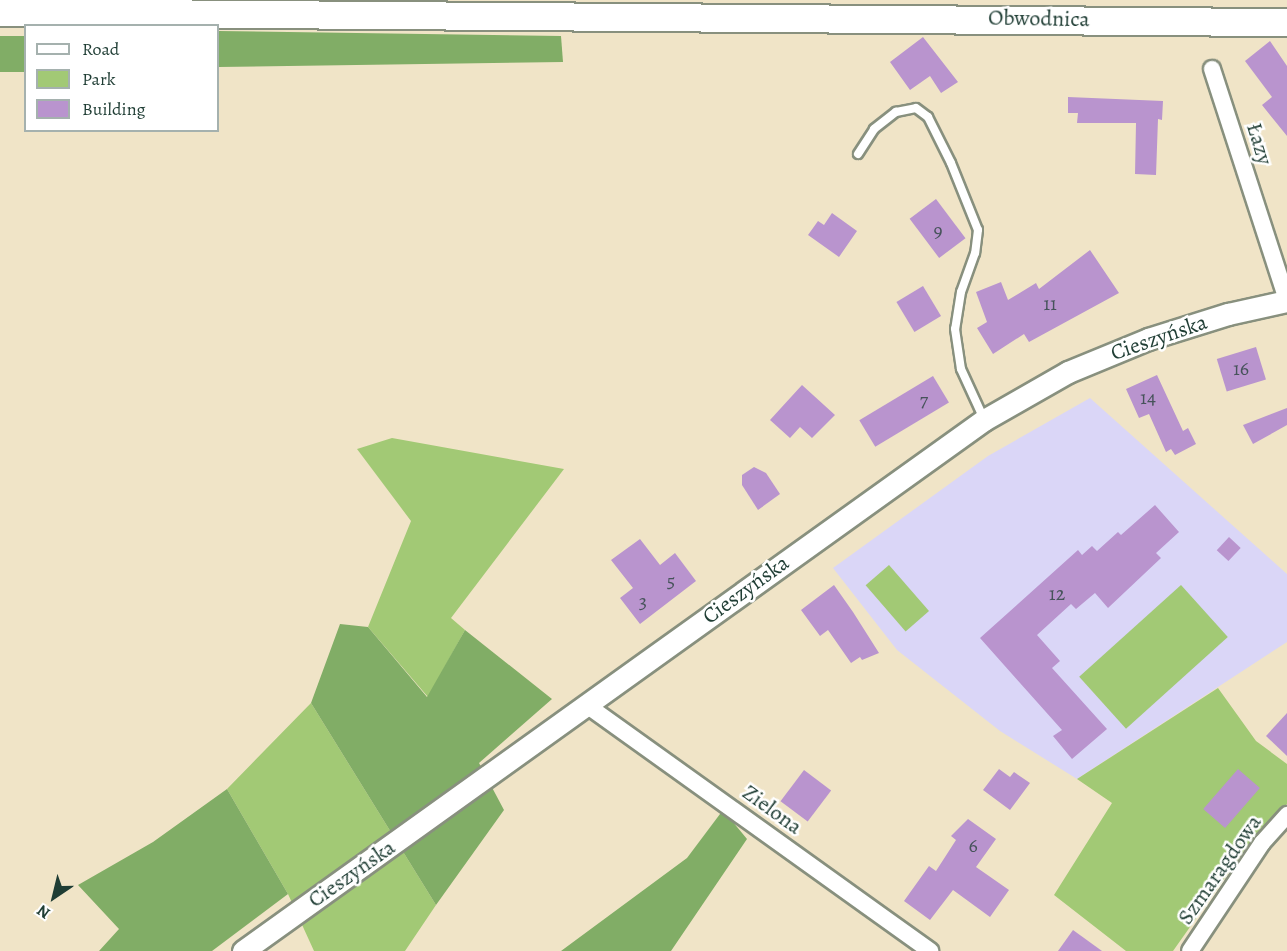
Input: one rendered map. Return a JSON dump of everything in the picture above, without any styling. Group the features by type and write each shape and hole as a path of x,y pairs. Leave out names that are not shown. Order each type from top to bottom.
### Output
{"main road":[{"name":"Obwodnica","path":"0,12 1287,22"}],"street":[{"name":"Łazy","path":"1212,69 1287,301"},
{"name":"Cieszyńska","path":"243,951 984,420 1068,372 1148,339 1228,314 1287,301"},
{"name":"Zielona","path":"588,705 930,951"},
{"name":"Szmaragdowa","path":"1190,951 1262,843 1287,815"}],"lane":[{"path":"858,154 874,129 896,112 916,108 928,117 951,163 978,230 975,253 961,292 955,329 962,369 984,420"}],"shaded area":[{"path":"1090,398 1287,574 1287,642 1077,779 1000,731 897,650 833,568 988,456"}],"green space":[{"path":"219,31 561,36 563,62 219,67"},
{"path":"0,36 24,36 24,72 0,72"},
{"path":"392,438 564,469 451,618 465,630 428,697 368,627 411,521 357,449"},
{"path":"889,565 929,611 906,631 866,585"},
{"path":"1181,585 1228,637 1126,729 1079,677"},
{"path":"340,624 368,627 427,697 465,630 552,699 479,763 504,810 436,905 311,703"},
{"path":"1218,688 1256,741 1287,764 1287,804 1253,838 1173,951 1126,951 1054,895 1112,803 1077,779"},
{"path":"311,703 436,905 405,951 314,951 288,894 227,789"},
{"path":"227,789 288,894 212,951 99,951 119,929 78,885 153,842"},
{"path":"723,810 747,839 671,951 561,951 687,858"}],"building":[{"path":"923,37 958,82 941,93 930,76 910,90 890,62"},
{"path":"1270,41 1287,66 1287,136 1262,105 1272,97 1245,61"},
{"path":"1068,97 1163,101 1162,120 1158,119 1156,175 1135,174 1136,123 1077,123 1078,113 1068,113"},
{"path":"936,199 965,238 939,258 910,219"},
{"path":"832,213 857,231 839,257 808,235 818,221 824,225"},
{"path":"1090,250 1119,293 1029,342 1024,334 993,354 977,328 987,322 976,292 1001,282 1008,300 1036,283 1039,289"},
{"path":"923,286 941,316 914,332 896,302"},
{"path":"1256,347 1266,380 1227,392 1217,359"},
{"path":"1157,375 1183,431 1188,428 1196,444 1175,455 1171,449 1166,452 1149,414 1139,418 1126,389"},
{"path":"933,376 949,403 875,447 859,420"},
{"path":"802,385 835,415 812,438 800,427 790,438 770,420"},
{"path":"1287,408 1287,425 1253,444 1243,425"},
{"path":"754,467 766,473 780,494 758,510 742,485 742,475"},
{"path":"1155,505 1179,532 1156,553 1161,558 1108,608 1095,593 1076,609 1071,604 1037,635 1060,661 1052,668 1107,729 1072,759 1053,736 1062,730 980,638 1078,550 1082,555 1092,546 1097,551 1118,532 1121,535"},
{"path":"1229,537 1241,548 1228,561 1217,550"},
{"path":"640,539 660,565 675,553 696,581 640,624 620,598 633,588 611,560"},
{"path":"834,585 879,653 862,660 860,657 851,663 828,630 820,636 801,610"},
{"path":"1287,713 1287,756 1266,736"},
{"path":"999,769 1010,777 1014,772 1030,783 1010,810 983,790"},
{"path":"1238,769 1260,788 1225,828 1203,809"},
{"path":"804,770 831,790 808,822 781,801"},
{"path":"968,819 996,839 976,867 1009,890 990,917 953,890 930,920 904,901 929,866 936,871 956,840 951,836"},
{"path":"1073,930 1102,951 1058,951"}]}
